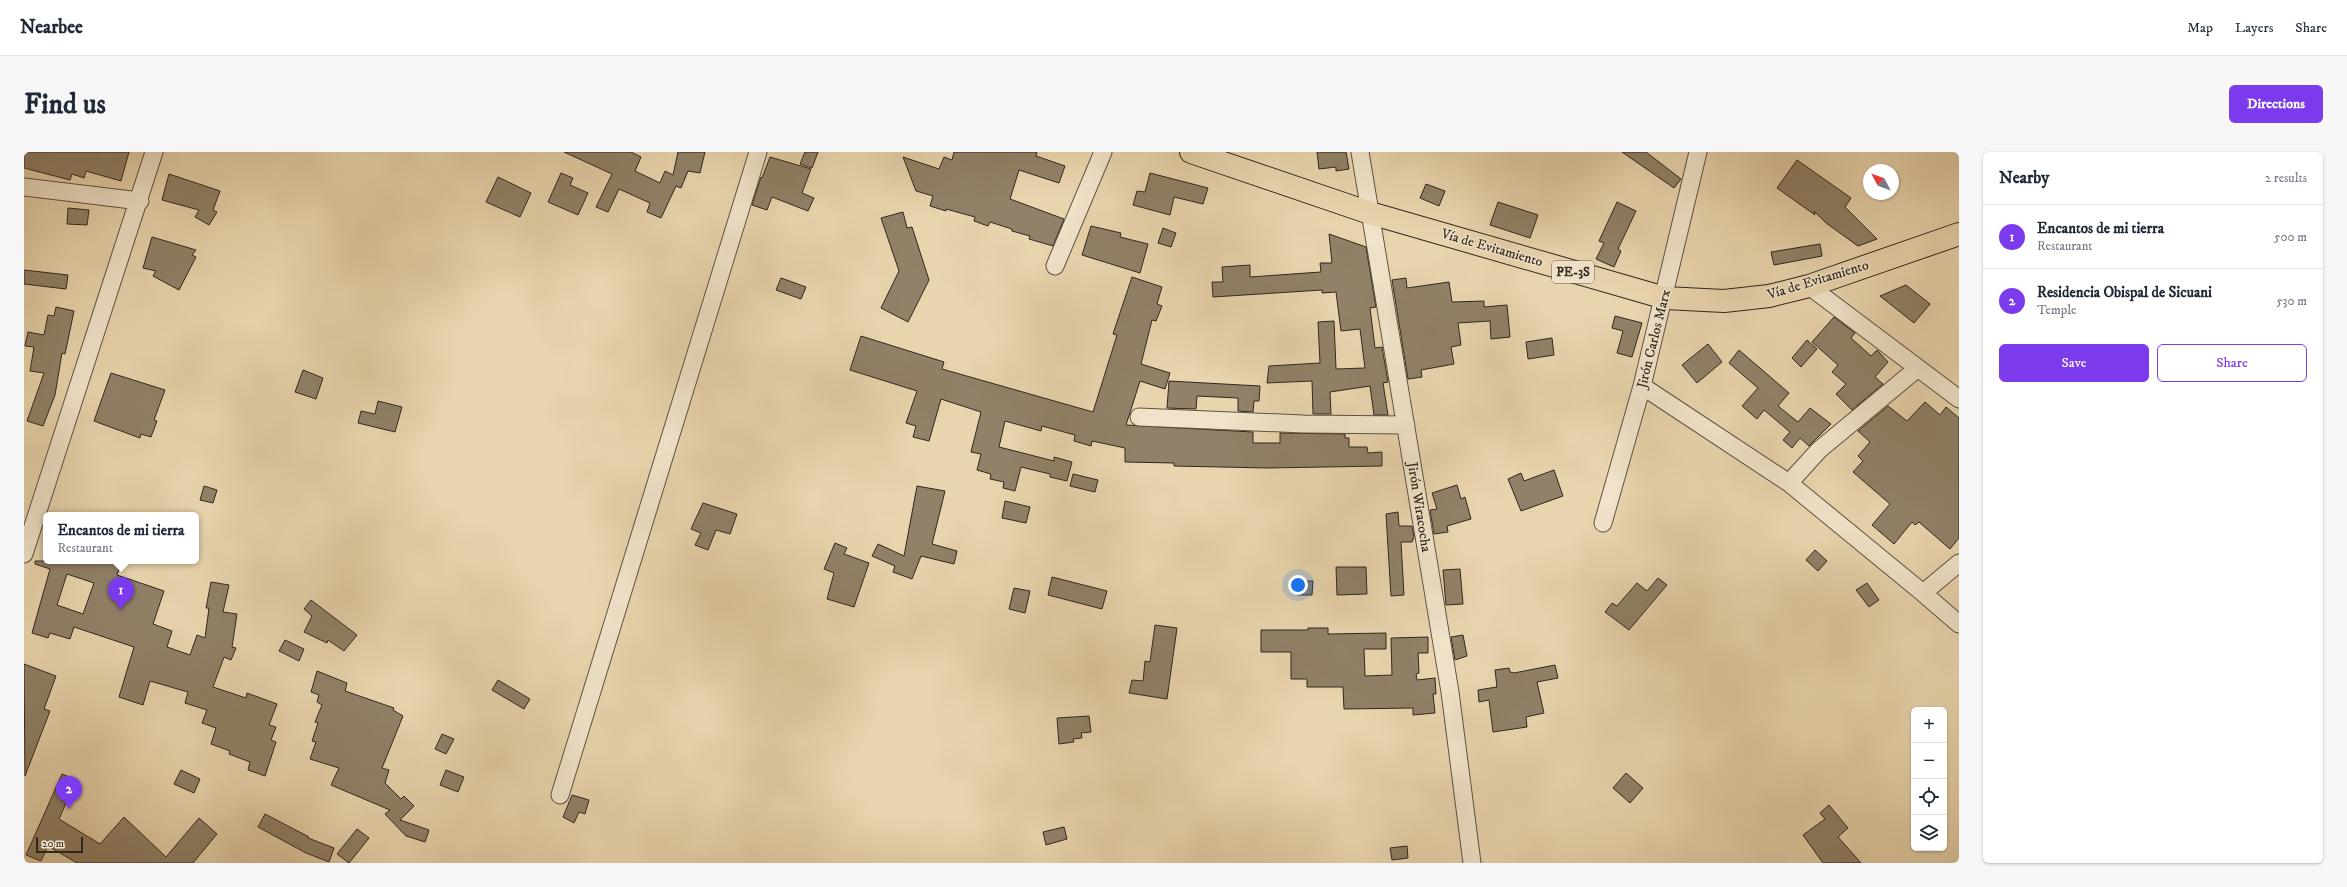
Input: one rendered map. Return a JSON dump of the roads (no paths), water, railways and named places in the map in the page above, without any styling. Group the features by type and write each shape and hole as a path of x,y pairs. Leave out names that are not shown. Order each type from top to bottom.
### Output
{"highway":[{"name":"Vía de Evitamiento","path":"1191,152 1370,213 1665,298 1724,301 1769,296 1809,286 1959,234"}],"street":[{"path":"24,554 140,201 154,152"},
{"path":"560,795 758,152"},
{"path":"1055,266 1103,152"},
{"name":"Jirón Wiracocha","path":"1360,152 1450,692 1472,863"},
{"name":"Jirón Carlos Marx","path":"1603,523 1642,386 1665,298 1698,152"},
{"path":"24,187 140,201"},
{"path":"1809,286 1959,399"},
{"path":"1789,483 1820,450 1918,368"},
{"path":"1642,386 1789,483 1924,593 1959,624"},
{"path":"1139,417 1303,424 1406,425"},
{"path":"1924,593 1959,563"}],"place":[{"name":"Encantos de mi tierra","path":"121,610"},
{"name":"Residencia Obispal de Sicuani","path":"69,809"}]}
